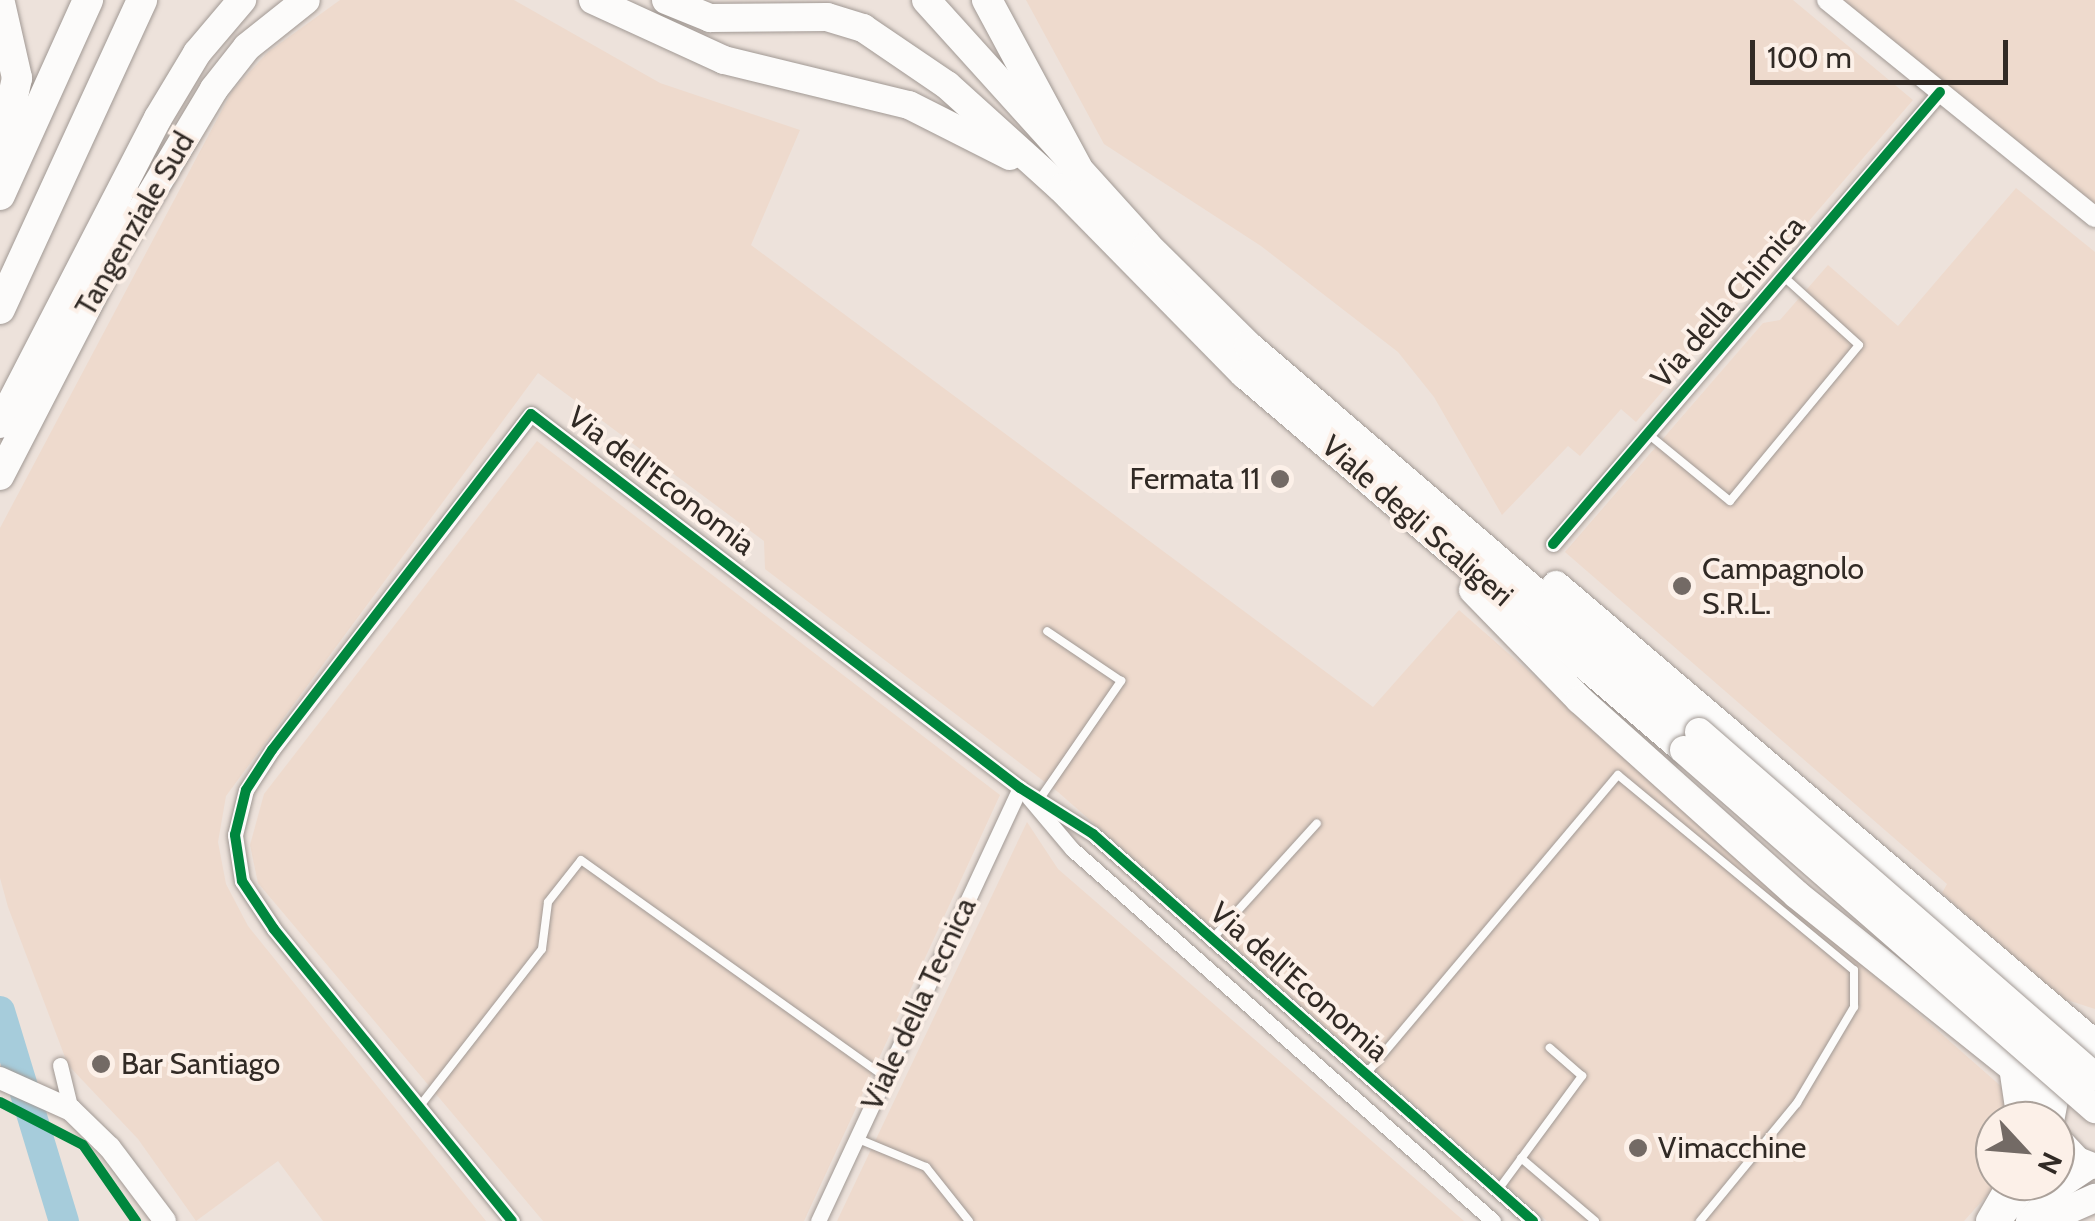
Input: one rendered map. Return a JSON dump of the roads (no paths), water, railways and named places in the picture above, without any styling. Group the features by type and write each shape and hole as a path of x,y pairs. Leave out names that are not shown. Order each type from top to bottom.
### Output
{"highway":[{"path":"0,196 88,0"},
{"path":"0,310 142,0"},
{"name":"Tangenziale Sud","path":"0,424 158,118 197,53 242,0"},
{"name":"Tangenziale Sud","path":"5,466 112,258 204,105 247,47 306,0"},
{"path":"592,0 724,60 909,105 1069,177"},
{"name":"Viale degli Scaligeri","path":"666,0 710,18 827,18 863,28 947,85 1069,177 1248,345 1326,410 2095,1109"},
{"name":"Viale degli Scaligeri","path":"757,19 813,0"},
{"name":"Viale degli Scaligeri","path":"926,0 1069,177 1244,374 2095,1077"},
{"path":"987,0 1069,177"},
{"path":"0,3 18,78 0,156"},
{"path":"1326,410 1538,570 2095,1044"},
{"path":"1354,467 1580,700 1796,894 2012,1067 2042,1101"},
{"path":"2058,1010 2095,1020"},
{"path":"2012,1067 2018,1101"},
{"path":"2042,1221 2095,1198"}],"main road":[{"path":"2054,1101 2070,1066 2095,1054"},
{"path":"0,1078 71,1110 165,1221"},
{"path":"2026,1221 2050,1195 2094,1166"},
{"path":"2000,1221 2016,1201"}],"street":[{"path":"1826,0 2095,217"},
{"name":"Via della Chimica","path":"1553,544 1940,92"},
{"name":"Via dell'Economia","path":"512,1221 274,930 242,882 234,835 246,790 272,750 531,414 1020,788 1093,834 1533,1221"},
{"name":"Via dell'Economia","path":"1020,788 1072,849 1493,1221"},
{"name":"Viale della Tecnica","path":"818,1221 1020,788"},
{"path":"60,1065 71,1110"}],"lane":[{"path":"1647,434 1730,500 1859,345 1783,276"},
{"path":"1039,800 1122,681 1047,631"},
{"path":"1366,1074 1461,969 1618,775 1854,970 1854,1007 1797,1102 1700,1221"},
{"path":"1212,939 1316,822"},
{"path":"419,1107 542,949 548,902 581,860 885,1076"},
{"path":"1498,1190 1582,1076 1550,1048"},
{"path":"856,1138 926,1167 969,1221"},
{"path":"1521,1158 1595,1221"}],"waterway":[{"path":"0,1011 64,1221"}],"place":[{"name":"Fermata 11","path":"1280,479"},
{"name":"Campagnolo S.R.L.","path":"1682,586"},
{"name":"Bar Santiago","path":"101,1064"},
{"name":"Vimacchine","path":"1638,1148"}]}
